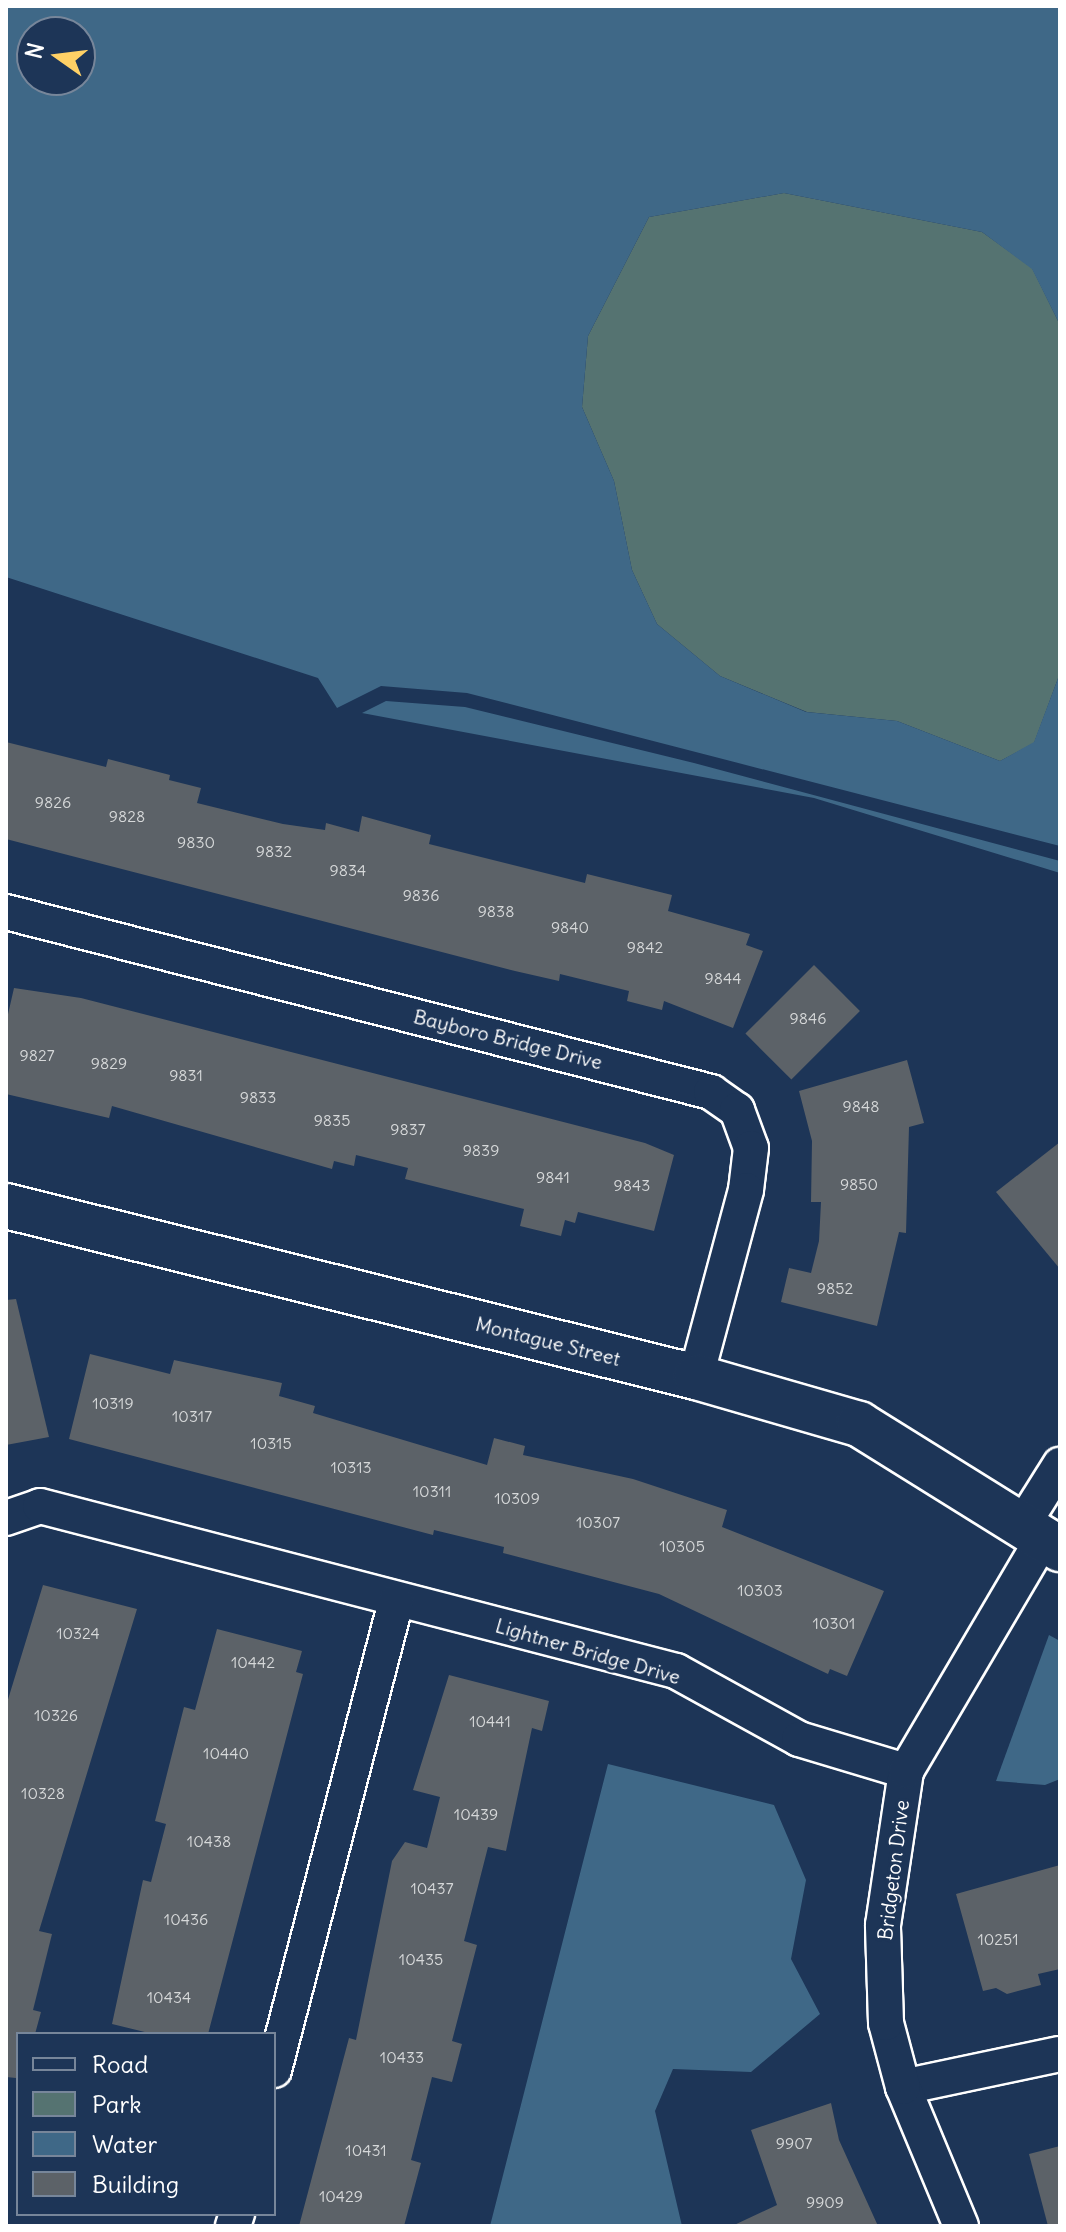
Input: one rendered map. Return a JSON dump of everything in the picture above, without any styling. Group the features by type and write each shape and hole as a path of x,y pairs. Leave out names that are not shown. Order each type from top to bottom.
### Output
{"street":[{"name":"Bayboro Bridge Drive","path":"6,912 711,1092 737,1110 751,1148 746,1190 696,1377"},
{"name":"Montague Street","path":"6,1206 696,1377 859,1424 1042,1537"},
{"name":"Bridgeton Drive","path":"961,2226 903,2087 886,2023 883,1925 906,1771 1042,1537 1060,1465"},
{"name":"Lightner Bridge Drive","path":"6,1518 40,1506 396,1602 676,1671 799,1739 906,1771"},
{"path":"276,2062 396,1602"},
{"path":"903,2087 1060,2054"}],"green space":[{"path":"784,193 982,232 1032,268 1060,325 1060,673 1034,743 1000,761 897,721 807,712 720,676 657,624 632,570 614,481 582,407 588,336 649,217"}],"water":[{"path":"6,6 1060,6 1060,325 1032,269 982,232 784,193 649,217 588,336 582,407 614,481 632,570 657,624 720,676 806,712 897,721 1000,761 1034,742 1060,673 1060,846 467,693 381,686 337,708 318,678 6,577"},
{"path":"386,701 465,707 694,763 1060,861 1060,873 814,798 362,713"},
{"path":"1049,1635 1060,1641 1060,1779 1045,1785 996,1781"},
{"path":"608,1764 774,1805 806,1880 791,1959 820,2014 751,2072 673,2069 655,2111 682,2226 490,2226"}],"building":[{"path":"6,742 106,767 108,759 170,775 169,780 201,788 197,803 283,824 325,830 326,823 359,832 362,816 431,835 429,844 585,883 587,874 672,895 668,911 750,934 746,945 763,951 733,1028 664,1001 662,1010 627,1001 629,991 560,974 559,981 515,971 6,839"},
{"path":"814,965 860,1011 791,1080 745,1034"},
{"path":"14,988 81,998 645,1143 674,1155 654,1231 578,1212 575,1223 565,1220 561,1236 520,1226 524,1209 405,1179 408,1168 356,1155 354,1166 334,1161 332,1169 112,1106 109,1118 6,1094 6,1023"},
{"path":"907,1060 924,1123 909,1127 906,1233 899,1232 877,1326 781,1302 789,1268 811,1273 819,1241 821,1202 811,1202 812,1141 799,1091"},
{"path":"1060,1142 1060,1269 996,1192"},
{"path":"16,1299 49,1437 6,1445 6,1300"},
{"path":"90,1354 170,1374 174,1360 282,1383 279,1396 315,1406 313,1413 487,1465 494,1438 525,1446 523,1455 633,1479 727,1510 722,1527 884,1591 847,1676 830,1669 828,1674 659,1594 503,1553 504,1547 434,1530 433,1535 69,1439"},
{"path":"43,1585 137,1609 39,1931 52,1934 33,2010 41,2012 36,2032 16,2032 16,2078 6,2077 6,1706"},
{"path":"217,1629 302,1651 296,1672 303,1674 209,2032 145,2032 112,2024 143,1880 151,1882 166,1824 155,1821 184,1707 195,1710"},
{"path":"449,1675 549,1701 542,1731 532,1728 506,1851 488,1847 464,1941 477,1945 452,2041 462,2044 452,2082 432,2077 411,2160 421,2163 404,2226 299,2226 349,2038 356,2040 392,1861 405,1842 427,1848 440,1797 413,1790"},
{"path":"1060,1865 1060,1969 1038,1974 1041,1985 1007,1994 996,1988 983,1991 956,1894"},
{"path":"831,2103 839,2140 878,2226 732,2226 777,2205 751,2130"},
{"path":"1060,2146 1060,2226 1048,2226 1029,2154"}]}
